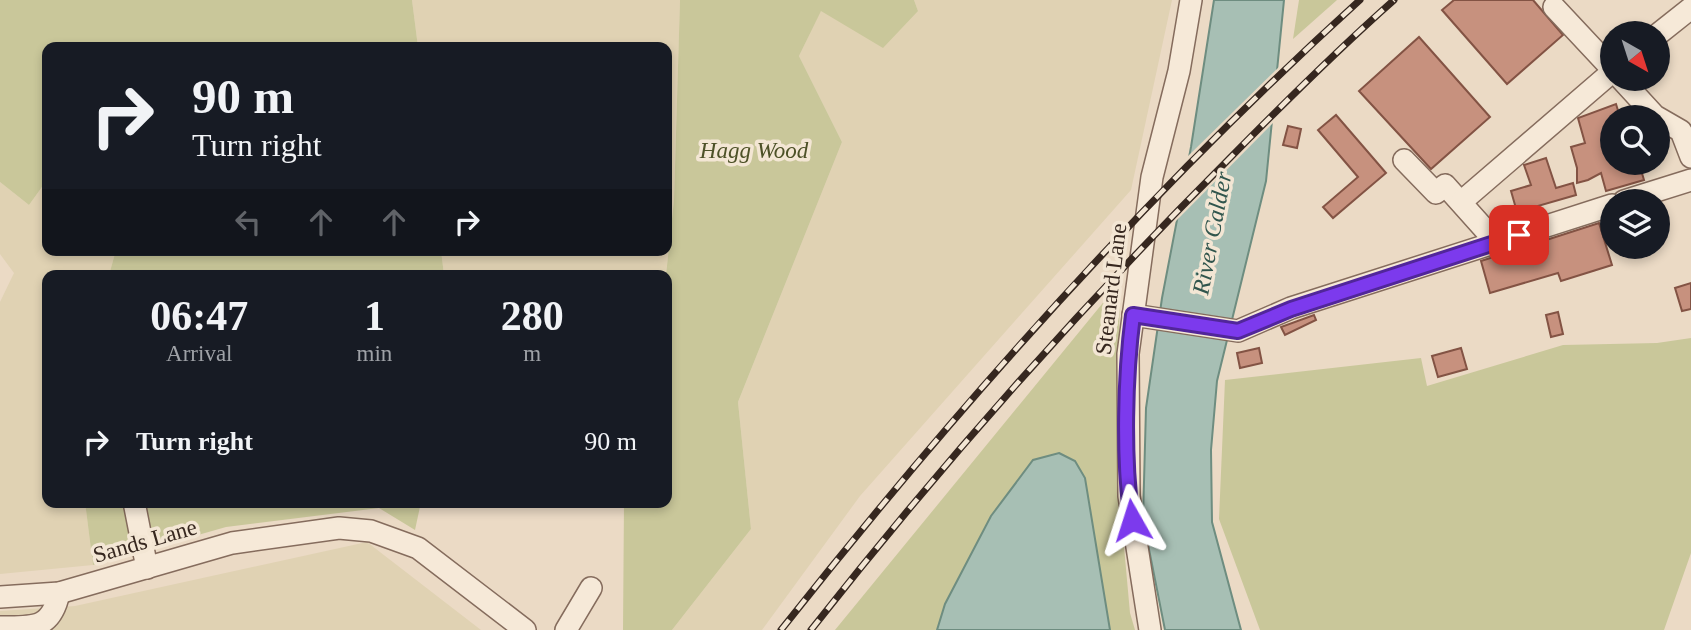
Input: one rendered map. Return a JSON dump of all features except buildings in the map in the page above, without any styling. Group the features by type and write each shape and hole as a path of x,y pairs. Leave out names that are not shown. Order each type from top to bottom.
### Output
{"street":[{"name":"Steanard Lane","path":"1150,630 1129,496 1128,354 1139,316 1152,177 1179,71 1191,0"},
{"path":"1554,6 1600,57"},
{"path":"1670,25 1691,8"},
{"path":"1461,202 1600,80"},
{"path":"1632,91 1655,116 1681,131 1691,157"},
{"path":"1404,160 1436,193 1445,185 1496,242"},
{"path":"1662,189 1691,180"},
{"path":"1139,316 1238,331 1291,309 1600,209"},
{"path":"135,508 147,568"},
{"name":"Sands Lane","path":"0,597 60,593 232,543 340,528 371,531 418,548 525,630"},
{"path":"566,630 591,588"},
{"path":"0,627 32,627 48,620 55,611 60,593"}],"shaded area":[{"path":"412,0 680,0 672,219 672,42 417,42"},
{"path":"914,0 1172,0 1131,190 860,496 762,630 672,630 751,529 738,402 842,142 799,56 821,10 918,11"},
{"path":"0,182 29,205 42,187 42,256 114,256 110,270 42,270 42,508 86,508 93,565 0,574 0,302 14,273 0,254"},
{"path":"442,256 668,256 667,270 443,270"},
{"path":"367,542 481,630 0,630 0,611 75,606"}],"green space":[{"path":"0,0 412,0 417,42 42,42 42,187 29,205 0,182"},
{"name":"Hagg Wood","path":"680,0 914,0 918,11 883,48 821,11 799,56 842,142 738,402 751,529 672,630 623,630 624,508 672,508 672,270 667,270 668,256 672,256"},
{"path":"1299,0 1337,0 1293,39"},
{"path":"114,256 442,256 443,270 110,270"},
{"path":"1120,282 1117,469 1130,613 1135,630 1110,630 1085,478 945,604 937,630 835,630"},
{"path":"1691,338 1691,553 1664,630 1260,630 1219,519 1225,380 1421,358 1427,386 1563,345 1657,343"},
{"path":"86,508 379,508 226,527 93,565"},
{"path":"379,508 420,508 415,530"}],"water":[{"name":"River Calder","path":"1214,0 1284,0 1266,181 1217,381 1211,450 1212,522 1241,630 1165,630 1143,519 1146,408 1162,298 1191,147"},
{"path":"1059,453 1075,461 1085,478 1110,630 937,630 945,604 991,516 1033,460"}],"pier":[{"path":"1280,66 1275,121 1173,224 1185,159"}],"railway":[{"path":"781,630 916,464 1057,303 1205,148 1360,0"},
{"path":"811,630 909,508 1011,390 1117,274 1267,120 1394,0"}],"route":[{"path":"1132,520 1129,496 1128,354 1133,315 1238,331 1291,309 1519,235"}]}
